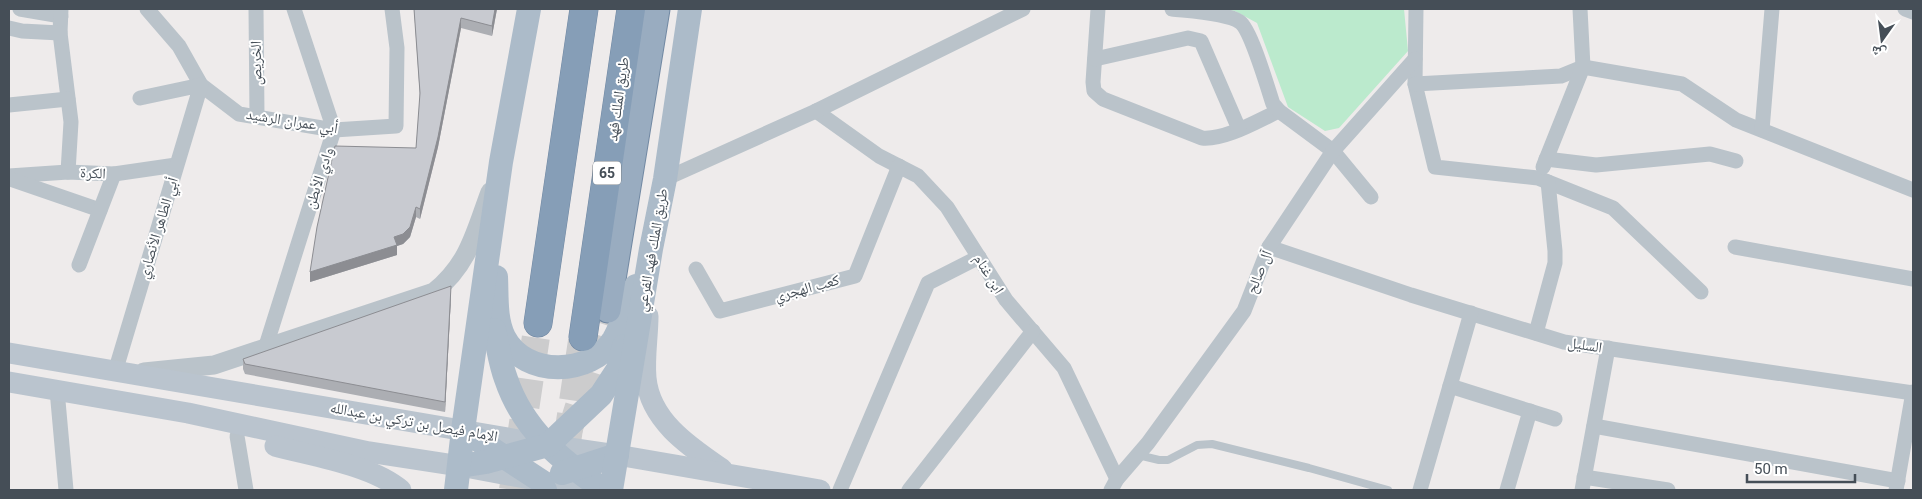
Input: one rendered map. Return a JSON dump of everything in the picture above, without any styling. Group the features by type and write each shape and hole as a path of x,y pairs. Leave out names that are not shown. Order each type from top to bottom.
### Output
{"highway":[{"path":"538,323 583,9"},
{"name":"طريق الملك فهد","path":"583,337 631,9"},
{"path":"608,310 658,9"}],"main road":[{"path":"456,490 501,162 529,9"},
{"name":"طريق الملك فهد الفرعي","path":"611,490 651,250 665,179 690,9"},
{"path":"493,226 498,318 504,336 510,347 521,356 546,366 576,366 597,356 613,339 651,250"},
{"path":"493,226 492,321 506,380 526,422 573,468 604,490"},
{"path":"460,466 486,462 548,445 601,395 618,369 651,250"},
{"path":"651,250 646,378 652,399 665,423 685,444 728,474"},
{"name":"الإمام فيصل بن تركي بن عبدالله","path":"9,353 820,490"},
{"path":"9,382 188,414 370,452 460,466 538,487 590,490"},
{"path":"188,414 237,436 351,466 392,482 401,490"},
{"path":"463,430 503,457 538,487"},
{"path":"538,487 573,468 617,455"}],"street":[{"path":"20,9 61,12 60,33 71,122 68,172"},
{"name":"أبي عمران الرشيد","path":"147,9 179,46 200,85 239,114 334,130 396,126 397,48 392,9"},
{"name":"الخريص","path":"256,9 257,116"},
{"name":"وادي الأبطن","path":"265,349 334,130 294,9"},
{"path":"665,179 816,111 1023,9"},
{"path":"1098,9 1094,91 1103,99 1202,138 1213,139 1279,111"},
{"path":"1172,9 1231,18 1242,23 1248,34 1273,104 1279,111 1333,152 1371,197"},
{"path":"1416,9 1415,84 1435,168 1543,180 1613,208 1702,292"},
{"path":"1536,333 1555,263 1555,251 1543,180 1546,159 1583,68 1580,9"},
{"path":"1762,130 1772,9"},
{"path":"1905,9 1913,12"},
{"path":"9,28 22,31 60,33"},
{"path":"1095,58 1188,38 1201,41 1239,129"},
{"name":"آل صالح","path":"1114,484 1148,443 1244,311 1269,247 1333,152 1415,59"},
{"path":"1415,84 1561,76 1583,68 1682,84 1736,120 1913,190"},
{"path":"140,98 200,85"},
{"name":"أبي الطاهر الأنصاري","path":"120,373 176,165 200,85"},
{"path":"9,104 68,99"},
{"name":"ابن غنام","path":"816,111 879,156 918,176 947,207 1006,300 1064,368 1114,484"},
{"path":"1546,159 1596,165 1710,154 1736,161"},
{"path":"120,373 214,365 434,292 448,281 459,267 469,248 501,162"},
{"name":"الكرة","path":"9,178 68,172 114,174 176,165"},
{"name":"كعب الهجري","path":"696,269 720,311 855,276 899,166"},
{"path":"79,265 114,174"},
{"path":"9,178 100,210"},
{"name":"السليل","path":"1269,247 1411,295 1564,342 1913,393"},
{"path":"1735,247 1913,279"},
{"path":"840,490 928,283 979,257"},
{"path":"1420,490 1471,313"},
{"path":"909,490 1033,331"},
{"path":"1608,348 1583,484 1668,490"},
{"path":"1450,386 1555,419"},
{"path":"57,390 66,490"},
{"path":"1594,426 1897,486 1913,393"},
{"path":"1507,490 1530,411"},
{"path":"237,436 246,490"}],"lane":[{"path":"1138,454 1159,460 1168,460 1198,445 1212,444 1388,490"}],"green space":[{"path":"1220,9 1404,9 1408,51 1339,128 1325,131 1288,107 1257,23 1235,11"}],"building":[{"path":"414,9 495,9 492,26 461,18 438,137 420,209 416,207 410,227 403,234 394,237 397,245 310,272 317,227 335,146 416,148 420,93"},
{"path":"451,286 445,402 245,364 243,359"}],"tunnel":[{"path":"570,430 608,310"},
{"path":"513,490 538,323"},
{"path":"567,442 582,341"}]}
